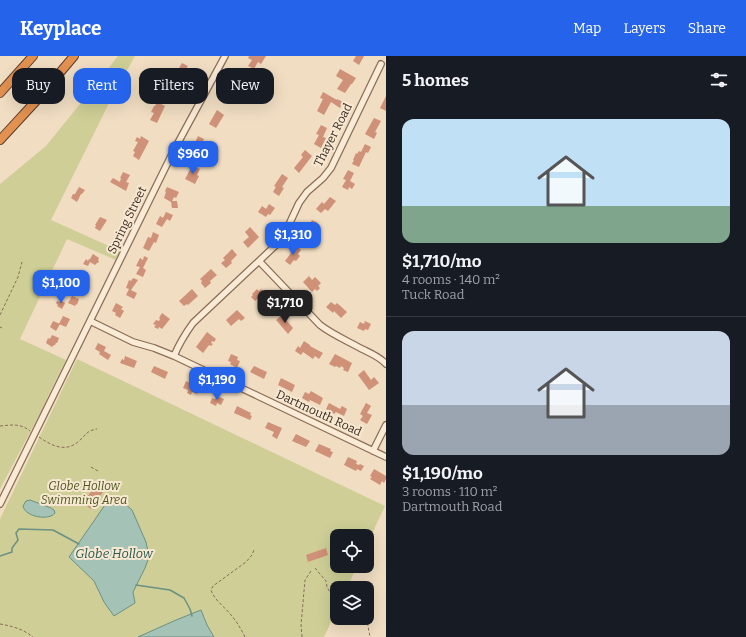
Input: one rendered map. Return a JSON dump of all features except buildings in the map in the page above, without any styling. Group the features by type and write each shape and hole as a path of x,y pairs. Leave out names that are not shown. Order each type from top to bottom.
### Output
{"highway":[{"path":"0,94 33,56"},
{"path":"0,140 36,101 74,56"}],"street":[{"name":"Spring Street","path":"0,504 177,145 225,56"},
{"name":"Thayer Road","path":"174,356 179,344 193,323 277,244 286,231 299,203 307,192 324,178 331,168 381,64"},
{"path":"259,261 320,325 329,332 374,354 386,364"},
{"name":"Dartmouth Road","path":"90,321 133,342 174,356 386,457"},
{"path":"373,451 386,425"}],"path":[{"path":"0,315 18,277 22,262"},
{"path":"0,426 18,425 25,427 50,444 66,448 74,445 90,430 97,429"},
{"path":"91,467 98,471"},
{"path":"245,637 240,626 213,596 211,590 213,586 246,562 254,550"},
{"path":"315,568 326,581 330,592"},
{"path":"302,637 301,626 305,580 311,571"},
{"path":"0,624 14,626 34,637"},
{"path":"368,625 370,637"}],"green space":[{"path":"118,56 135,56 128,68 109,68"},
{"path":"80,104 109,104 51,220 120,251 116,260 67,239 20,339 66,360 43,408 0,489 0,184 46,146"},
{"name":"Globe Hollow Swimming Area","path":"77,359 385,506 374,529 330,529 330,573 354,573 350,581 330,581 330,624 324,637 0,637 0,519"}],"water":[{"path":"30,500 51,508 55,513 48,517 38,517 28,513 23,506 26,501"},
{"name":"Globe Hollow","path":"122,501 132,510 146,542 149,557 133,592 135,603 114,616 104,602 94,581 69,557 107,502"},
{"path":"201,610 214,637 138,637 176,620"}],"waterway":[{"path":"0,556 12,552 12,548 18,540 16,533 19,529 53,530 79,544"},
{"path":"136,585 170,590 184,598 192,616"}]}
